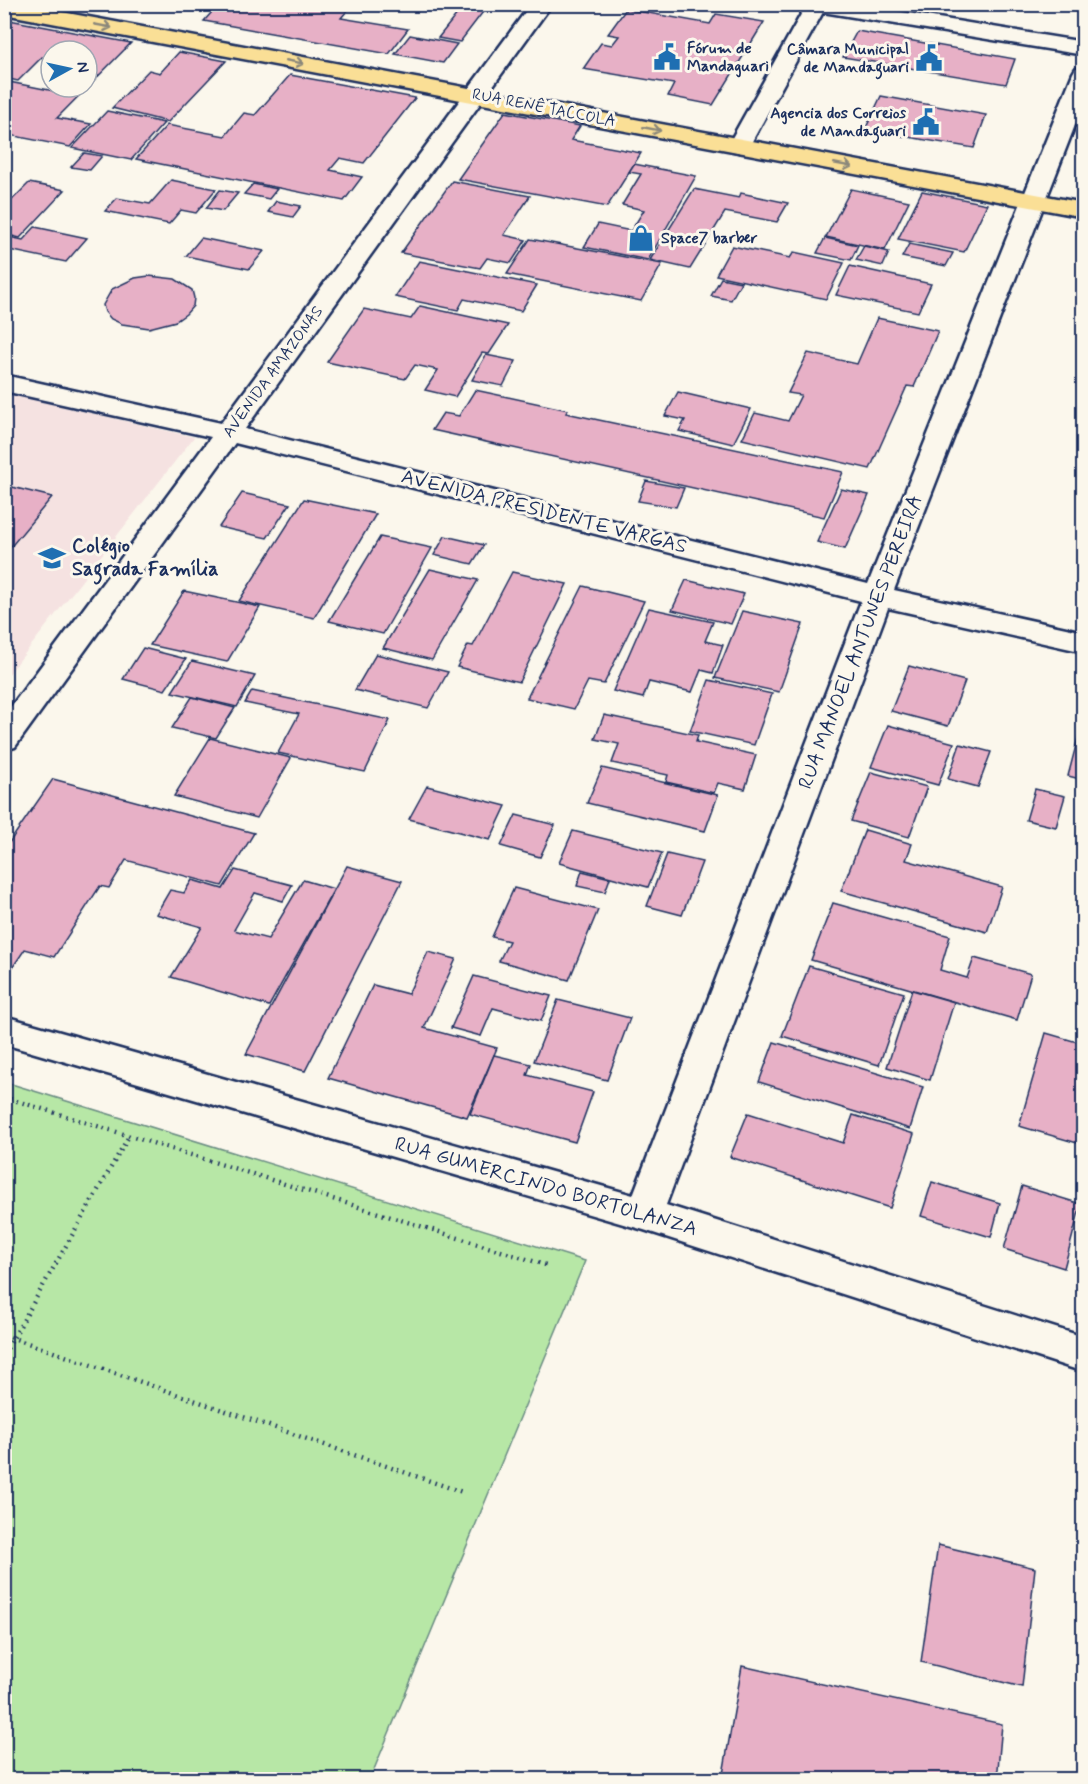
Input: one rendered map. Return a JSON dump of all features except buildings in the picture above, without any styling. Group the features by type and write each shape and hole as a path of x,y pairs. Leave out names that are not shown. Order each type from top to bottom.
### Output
{"main road":[{"name":"RUA RENÊ TACCOLA","path":"4,8 1083,210"}],"street":[{"name":"AVENIDA AMAZONAS","path":"4,739 542,4"},
{"path":"738,145 815,5 1083,49"},
{"name":"RUA MANOEL ANTUNES PEREIRA","path":"644,1214 878,596 1083,73"},
{"name":"AVENIDA PRESIDENTE VARGAS","path":"4,382 229,433 878,596 1083,642"},
{"name":"RUA GUMERCINDO BORTOLANZA","path":"4,1029 644,1214 1083,1355"}],"path":[{"path":"4,1097 549,1266"},
{"path":"4,1354 129,1136"},
{"path":"4,1335 462,1492"}],"shaded area":[{"name":"Colégio Sagrada Família","path":"5,393 194,437 5,679"}],"green space":[{"path":"5,1082 585,1261 370,1779 5,1779"}],"place":[{"name":"Fórum de Mandaguari","path":"667,57"},
{"name":"Câmara Municipal de Mandaguari","path":"929,58"},
{"name":"Agencia dos Correios de Mandaguari","path":"926,122"},
{"name":"Space7 barber","path":"641,238"},
{"name":"Colégio Sagrada Família","path":"52,558"}]}
